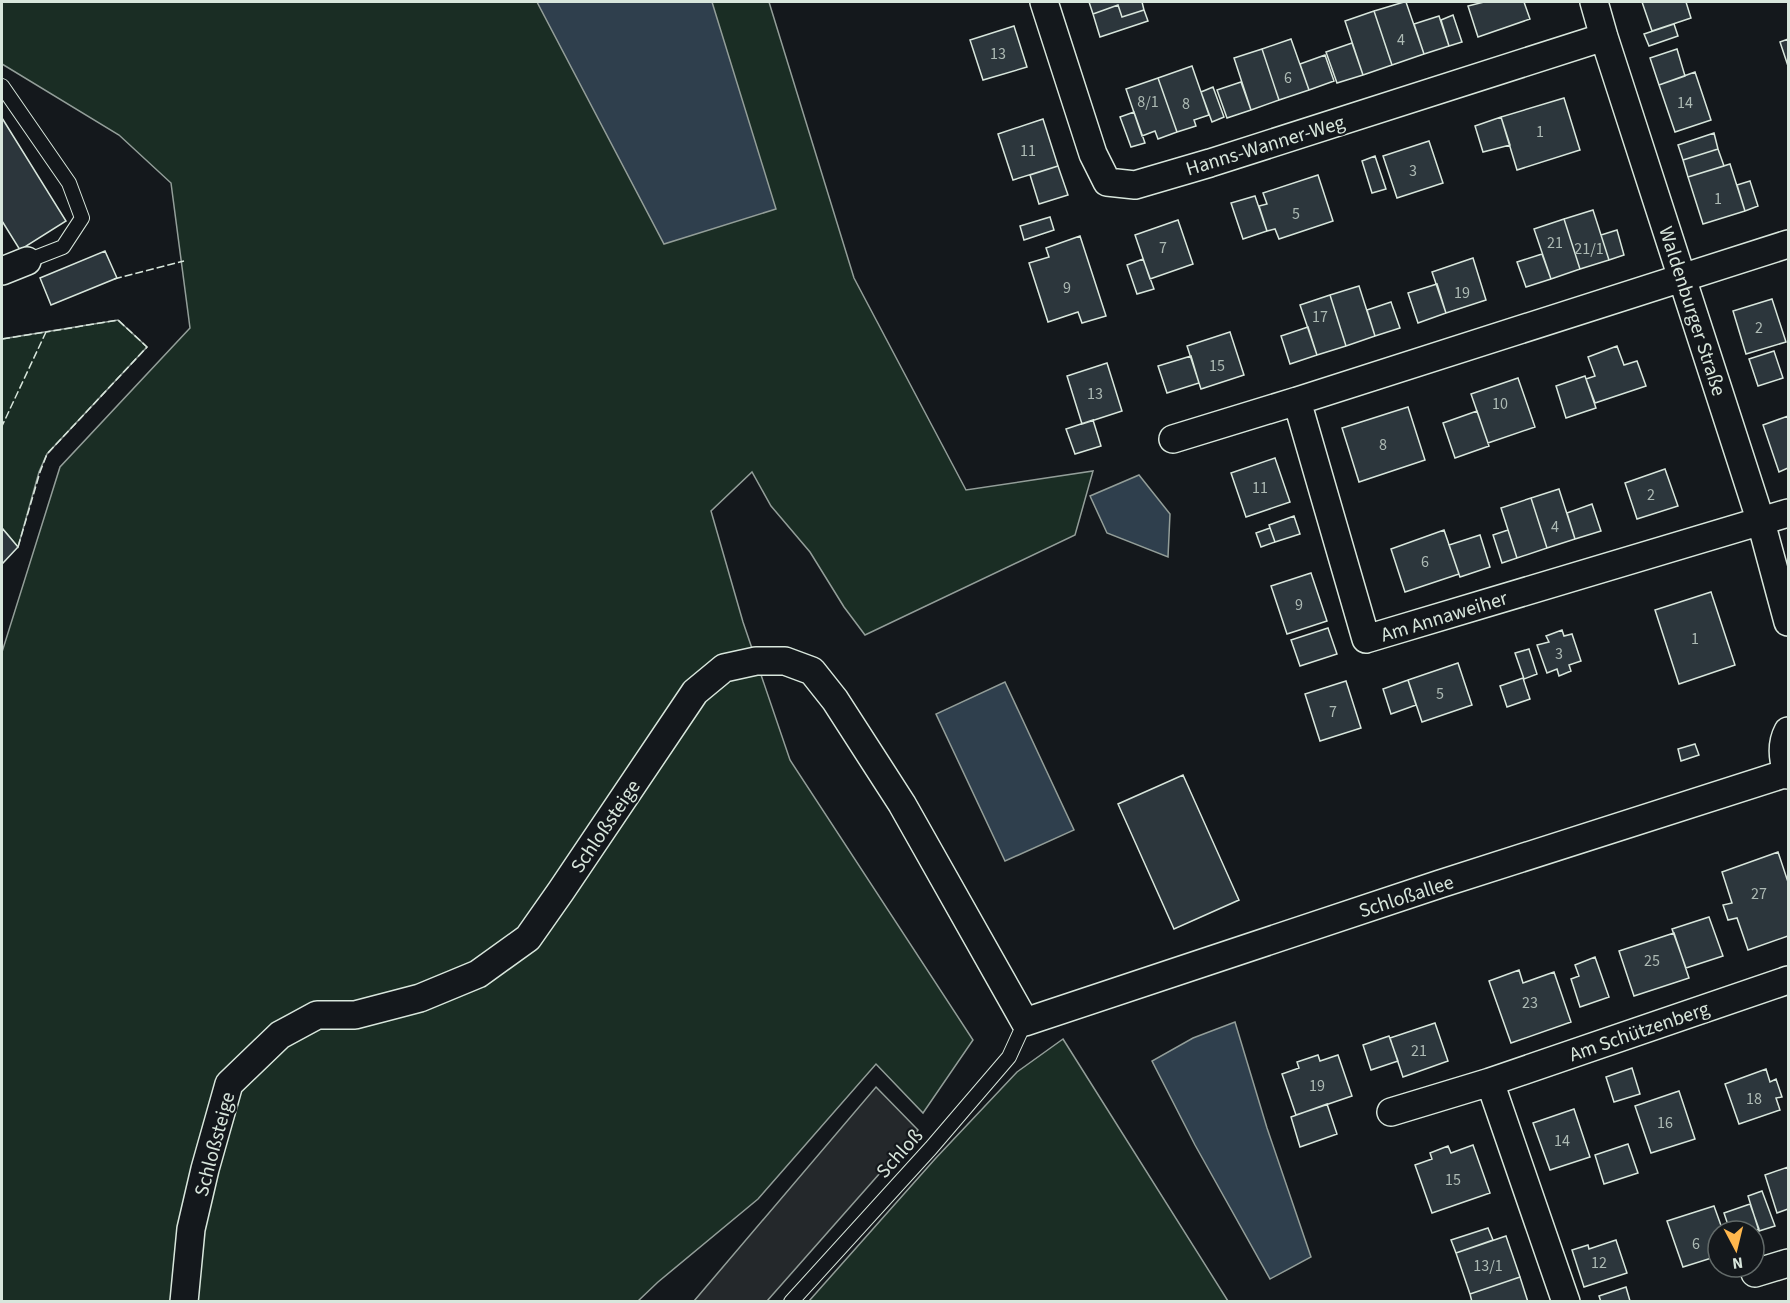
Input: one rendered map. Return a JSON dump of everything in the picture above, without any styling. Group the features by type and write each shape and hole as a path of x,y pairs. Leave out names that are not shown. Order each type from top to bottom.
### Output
{"street":[{"name":"Hanns-Wanner-Weg","path":"1044,2 1093,154 1107,182 1135,185 1604,38"},
{"name":"Waldenburger Straße","path":"1594,2 1761,522 1788,622"},
{"path":"1173,439 1788,244"},
{"path":"2,271 27,261"},
{"name":"Am Annaweiher","path":"1297,400 1366,639 1761,522"},
{"path":"1761,522 1788,513"},
{"name":"Schloßsteige","path":"184,1302 191,1229 229,1084 280,1035 317,1015 354,1015 420,998 478,974 528,938 695,692 724,668 756,661 785,661 812,671 835,700 902,804 1025,1022"},
{"name":"Schloßallee","path":"1025,1022 1440,884 1788,774 1783,754 1788,731"},
{"name":"Am Schützenberg","path":"1391,1112 1490,1082 1788,980"},
{"path":"1490,1082 1566,1302"},
{"path":"1766,1270 1788,1263"}],"lane":[{"path":"2,86 69,183 82,218 63,247 27,261"},
{"name":"Schloß","path":"790,1302 931,1148 1010,1057 1025,1022"}],"green space":[{"path":"2,2 769,2 854,278 966,490 1093,471 1075,535 865,635 844,607 810,552 771,506 752,472 711,511 743,622 790,760 973,1040 923,1113 876,1064 758,1199 638,1301 2,1302 2,652 60,467 190,328 171,183 119,135 2,64"},
{"path":"118,320 147,347 47,454 39,472 18,547 2,528 2,339"},
{"path":"1063,1039 1228,1301 809,1301 935,1159 1017,1072"}],"shaded area":[{"path":"876,1087 918,1130 767,1301 694,1301"}],"water":[{"path":"537,2 712,2 776,209 664,244"},
{"path":"1139,475 1170,514 1168,557 1107,533 1090,496"},
{"path":"1005,682 1074,830 1005,861 936,714"},
{"path":"1235,1022 1267,1128 1311,1257 1270,1279 1195,1145 1152,1061 1193,1038"}],"building":[{"path":"1089,2 1142,2 1144,10 1122,17 1118,5 1093,14"},
{"path":"1406,2 1424,54 1392,65 1374,11"},
{"path":"1484,2 1524,2 1530,19 1478,37 1468,6"},
{"path":"1642,2 1686,2 1691,18 1652,31"},
{"path":"1118,5 1122,17 1144,10 1148,21 1100,37 1093,14"},
{"path":"1374,11 1392,65 1363,75 1345,21"},
{"path":"1453,15 1462,42 1449,46 1441,20"},
{"path":"1439,16 1449,46 1424,54 1414,24"},
{"path":"1674,24 1678,36 1649,46 1644,34"},
{"path":"1014,26 1027,67 983,80 970,40"},
{"path":"1291,39 1309,90 1279,100 1262,49"},
{"path":"1788,39 1788,66 1780,42"},
{"path":"1352,43 1363,75 1337,83 1326,52"},
{"path":"1262,49 1279,100 1251,110 1234,58"},
{"path":"1677,49 1685,76 1659,85 1650,58"},
{"path":"1325,55 1334,81 1309,90 1300,64"},
{"path":"1192,66 1209,115 1194,120 1196,126 1177,132 1158,78"},
{"path":"1695,72 1711,120 1675,132 1659,85"},
{"path":"1158,78 1177,132 1158,139 1155,131 1142,136 1126,89"},
{"path":"1241,82 1251,110 1227,118 1217,90"},
{"path":"1213,87 1224,117 1212,122 1201,92"},
{"path":"1564,98 1580,150 1517,170 1501,117"},
{"path":"1134,112 1145,143 1131,147 1120,117"},
{"path":"1501,117 1510,145 1483,152 1475,126"},
{"path":"2,118 66,221 20,250 2,221"},
{"path":"1043,119 1058,166 1013,180 998,134"},
{"path":"1714,133 1718,149 1683,160 1678,145"},
{"path":"1429,141 1443,183 1397,198 1383,156"},
{"path":"1718,149 1724,166 1688,177 1683,160"},
{"path":"1375,156 1386,189 1372,193 1362,161"},
{"path":"1730,164 1745,211 1703,224 1688,177"},
{"path":"1058,166 1068,195 1039,204 1030,175"},
{"path":"1318,175 1333,221 1279,239 1275,229 1267,231 1259,206 1267,204 1263,193"},
{"path":"1750,181 1758,206 1745,211 1737,185"},
{"path":"1255,196 1267,231 1243,239 1231,203"},
{"path":"1593,210 1609,260 1580,269 1564,219"},
{"path":"1050,217 1054,230 1024,240 1020,226"},
{"path":"1564,219 1580,269 1551,279 1534,229"},
{"path":"1178,220 1193,264 1150,279 1135,235"},
{"path":"1617,230 1624,255 1609,260 1601,235"},
{"path":"1080,236 1106,316 1082,323 1078,312 1048,322 1029,263 1049,257 1046,248"},
{"path":"105,251 117,278 51,305 40,278"},
{"path":"1542,254 1551,279 1526,287 1517,262"},
{"path":"1473,258 1486,300 1446,313 1432,272"},
{"path":"1143,259 1154,289 1137,294 1127,265"},
{"path":"1437,284 1446,313 1418,323 1408,293"},
{"path":"1359,286 1375,336 1346,346 1330,295"},
{"path":"1330,295 1346,346 1317,355 1300,305"},
{"path":"1772,299 1786,342 1746,354 1733,311"},
{"path":"1391,302 1400,328 1375,336 1367,310"},
{"path":"1308,327 1317,355 1290,364 1281,336"},
{"path":"1230,332 1244,375 1201,389 1187,346"},
{"path":"1617,346 1624,365 1637,361 1646,386 1595,403 1586,379 1595,376 1588,357"},
{"path":"1774,351 1783,378 1758,386 1749,359"},
{"path":"1191,356 1199,383 1167,393 1158,366"},
{"path":"1107,363 1122,411 1082,424 1067,376"},
{"path":"1585,376 1596,408 1566,418 1556,386"},
{"path":"1518,378 1535,427 1488,443 1471,394"},
{"path":"1408,407 1425,460 1359,482 1342,428"},
{"path":"1477,411 1489,446 1455,458 1443,423"},
{"path":"1788,416 1788,468 1779,472 1763,425"},
{"path":"1093,420 1101,446 1075,454 1066,429"},
{"path":"1275,458 1290,502 1246,517 1231,473"},
{"path":"1665,469 1678,506 1637,519 1625,483"},
{"path":"1559,489 1575,539 1547,548 1531,498"},
{"path":"1531,498 1547,548 1517,558 1501,508"},
{"path":"1592,504 1601,531 1575,539 1567,513"},
{"path":"1294,516 1300,534 1275,542 1269,525"},
{"path":"2,528 18,547 2,564"},
{"path":"1270,528 1275,542 1261,547 1256,533"},
{"path":"1444,530 1459,574 1405,592 1391,549"},
{"path":"1508,530 1517,558 1502,563 1493,535"},
{"path":"1480,535 1490,567 1460,577 1449,545"},
{"path":"1311,573 1327,621 1287,634 1271,586"},
{"path":"1711,592 1735,665 1679,684 1655,610"},
{"path":"1328,628 1337,654 1300,666 1291,640"},
{"path":"1562,630 1564,636 1572,634 1581,661 1569,665 1571,671 1559,676 1557,669 1547,673 1537,645 1549,642 1546,636"},
{"path":"1529,649 1537,674 1524,679 1515,653"},
{"path":"1458,663 1472,705 1422,722 1408,680"},
{"path":"1523,678 1530,699 1507,707 1500,686"},
{"path":"1408,680 1416,705 1391,714 1383,689"},
{"path":"1346,681 1361,728 1320,741 1305,694"},
{"path":"1695,744 1699,755 1681,761 1678,749"},
{"path":"1183,775 1239,900 1174,929 1118,804"},
{"path":"1778,852 1788,882 1788,936 1748,950 1737,918 1728,920 1723,905 1732,903 1722,872"},
{"path":"1709,917 1723,956 1686,968 1672,929"},
{"path":"1674,933 1689,978 1634,996 1619,951"},
{"path":"1595,957 1609,997 1580,1007 1571,979 1579,976 1575,965"},
{"path":"1519,970 1523,983 1554,972 1571,1022 1511,1043 1489,981"},
{"path":"1435,1023 1448,1061 1403,1077 1390,1038"},
{"path":"1389,1036 1398,1061 1371,1070 1363,1045"},
{"path":"1318,1055 1320,1061 1338,1055 1352,1096 1296,1115 1282,1074 1299,1068 1297,1062"},
{"path":"1632,1068 1640,1094 1614,1102 1606,1077"},
{"path":"1766,1069 1770,1082 1776,1079 1782,1097 1776,1098 1780,1110 1739,1124 1725,1084"},
{"path":"1679,1091 1695,1139 1651,1153 1635,1106"},
{"path":"1327,1104 1337,1134 1300,1147 1291,1117"},
{"path":"1574,1109 1590,1157 1550,1170 1533,1123"},
{"path":"1628,1144 1638,1173 1604,1184 1595,1155"},
{"path":"1473,1145 1490,1193 1432,1213 1415,1165 1432,1159 1430,1153 1448,1146 1451,1153"},
{"path":"1788,1167 1788,1209 1777,1213 1765,1175"},
{"path":"1762,1191 1775,1226 1766,1229 1766,1219 1755,1219 1748,1196"},
{"path":"1750,1204 1755,1219 1726,1219 1724,1213"},
{"path":"1714,1206 1719,1219 1706,1219 1706,1260 1683,1267 1667,1221"},
{"path":"1488,1228 1493,1240 1456,1253 1451,1240"},
{"path":"1506,1236 1520,1277 1470,1294 1456,1253"},
{"path":"1616,1240 1627,1273 1584,1287 1572,1250 1588,1245 1589,1249"},
{"path":"1520,1277 1528,1302 1472,1302 1470,1294"},
{"path":"1626,1287 1630,1301 1601,1302 1599,1296"}],"fence":[{"path":"114,279 184,261"},
{"path":"18,547 47,454 147,347 118,320 46,332"},
{"path":"2,339 46,332 2,426"}]}
